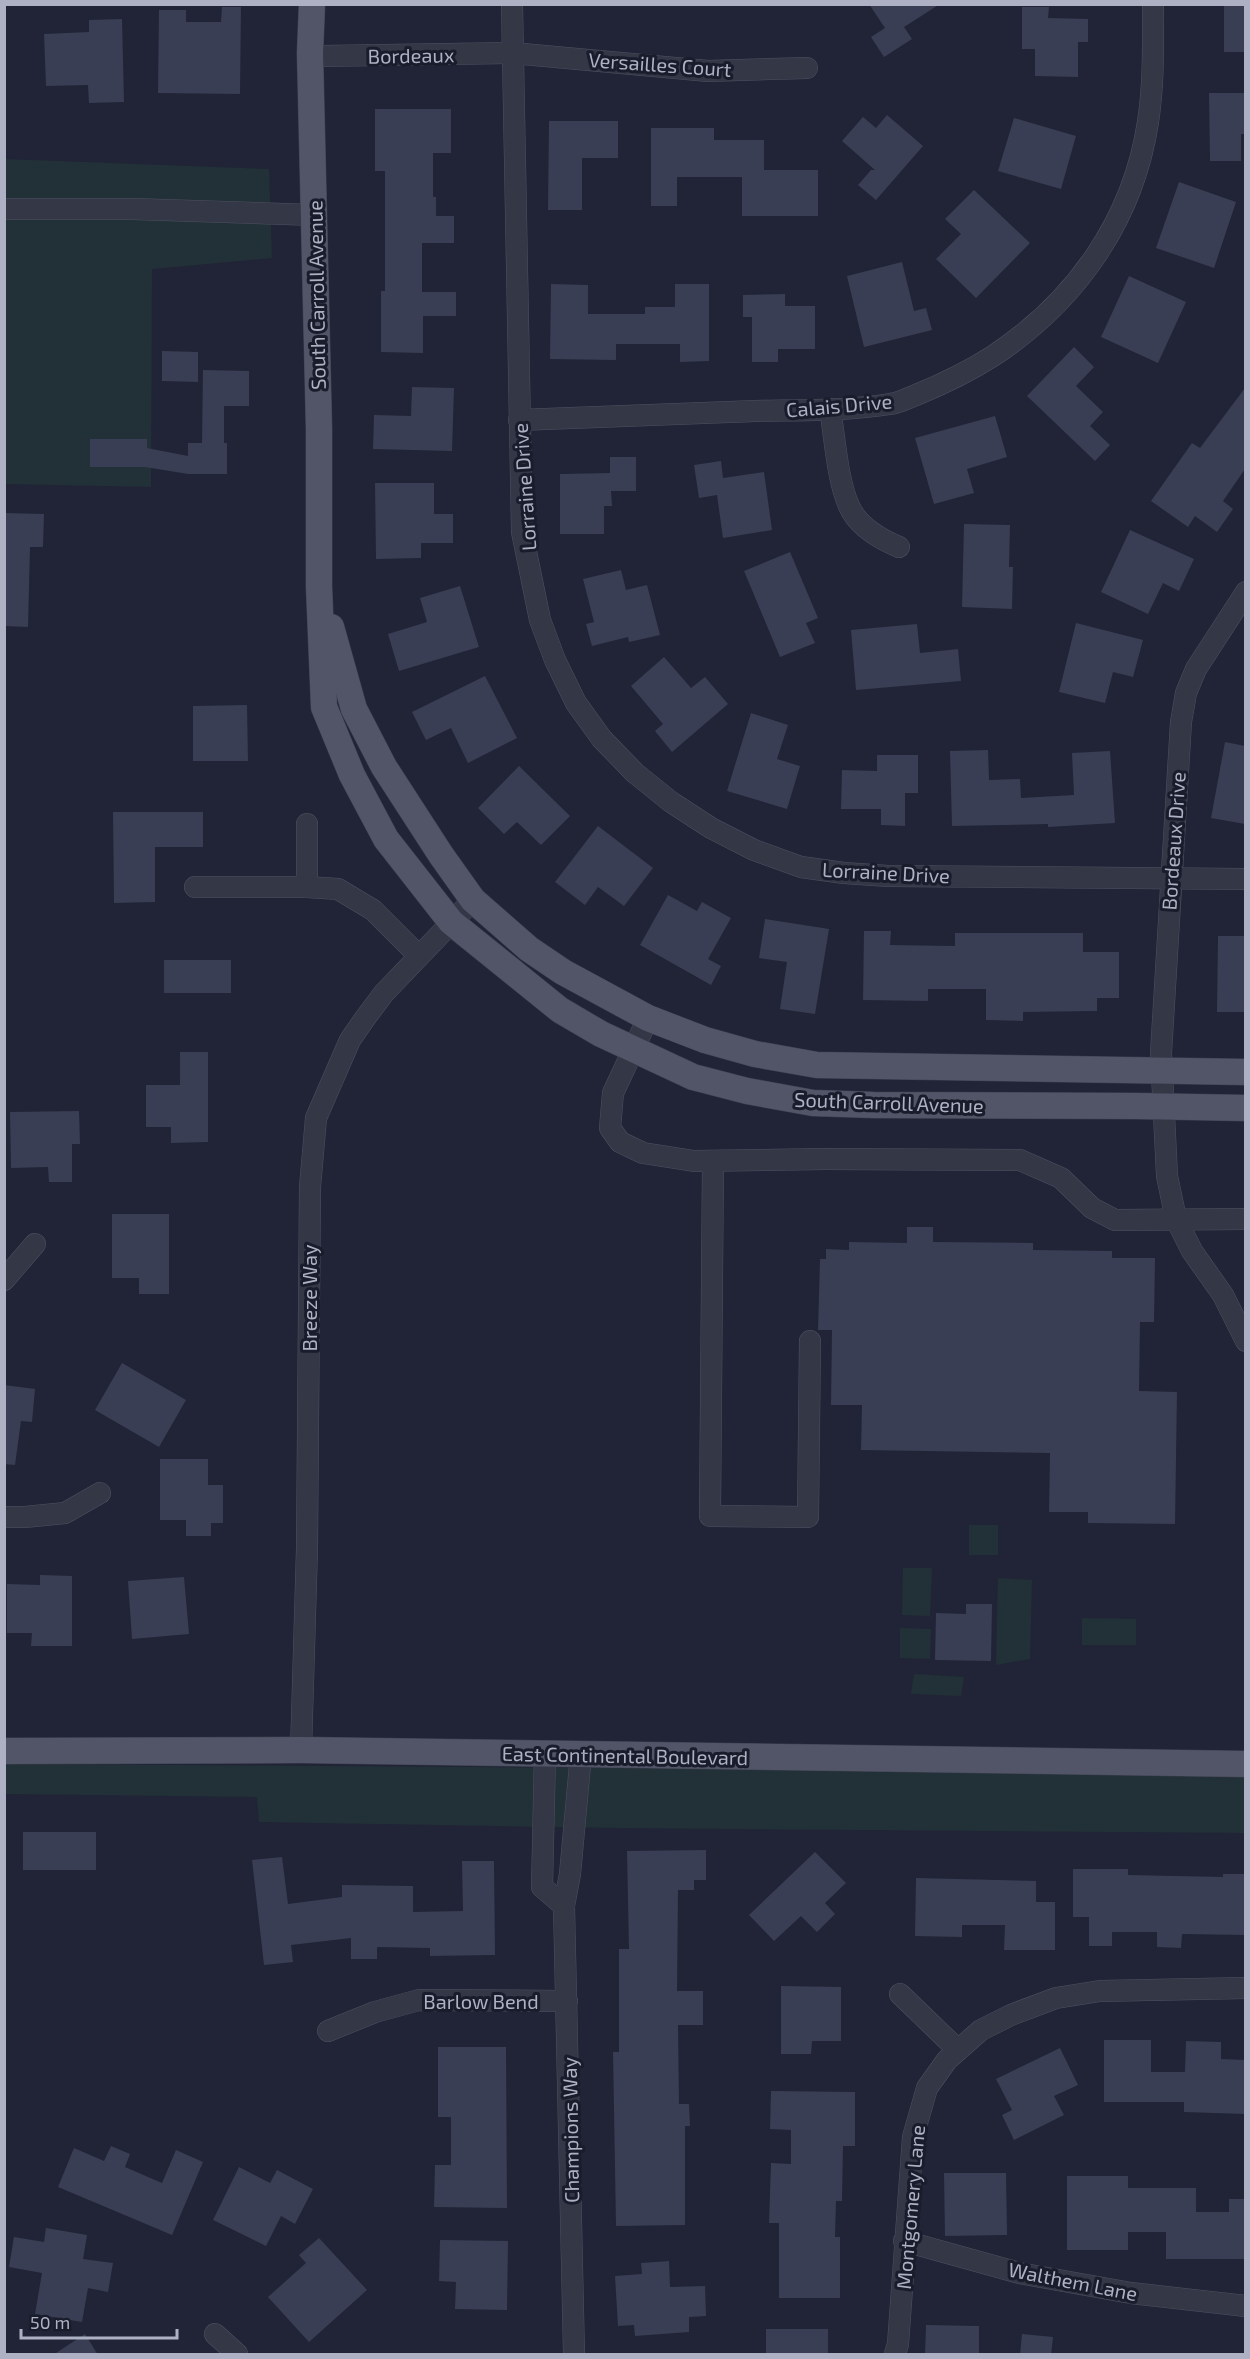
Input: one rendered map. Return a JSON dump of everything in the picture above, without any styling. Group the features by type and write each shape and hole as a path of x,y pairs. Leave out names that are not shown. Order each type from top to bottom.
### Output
{"main road":[{"name":"South Carroll Avenue","path":"312,4 310,53 319,429 319,586 324,707 352,775 386,839 451,922 560,1010 632,1050 693,1077 747,1091 813,1103 874,1106 1245,1108"},
{"name":"South Carroll Avenue","path":"319,586 354,709 396,786 473,900 529,949 563,972 648,1018 705,1041 755,1054 817,1065 1245,1072"},
{"name":"East Continental Boulevard","path":"4,1751 301,1750 1245,1764"}],"street":[{"name":"Lorraine Drive","path":"512,4 522,532 540,620 555,660 576,703 602,739 635,773 671,802 711,828 754,850 801,867 888,876 1245,879"},
{"name":"Calais Drive","path":"519,420 830,409 893,404 970,371 1018,338 1048,313 1090,266 1110,237 1139,164 1148,123 1153,69 1153,4"},
{"name":"Bordeaux","path":"310,53 321,56 512,53"},
{"name":"Versailles Court","path":"512,53 708,71 807,68"},
{"path":"4,209 133,209 314,215"},
{"path":"830,409 849,507 864,526 883,540 899,547"},
{"name":"Bordeaux Drive","path":"1245,592 1196,669 1186,693 1181,722 1161,1071 1167,1176 1176,1220 1192,1251 1223,1295 1245,1341"},
{"path":"307,824 308,887"},
{"path":"195,886 338,889 373,910 419,956"},
{"name":"Breeze Way","path":"301,1750 308,1548 310,1187 316,1118 350,1041 384,993 473,900"},
{"path":"648,1018 613,1093 610,1128 620,1142 643,1153 694,1161 1020,1160 1061,1178 1092,1208 1115,1220 1245,1219"},
{"path":"713,1161 710,1516 808,1517 810,1341"},
{"path":"4,1280 35,1244"},
{"path":"4,1517 65,1512 100,1493"},
{"path":"545,1754 542,1887 564,1906"},
{"name":"Champions Way","path":"574,2355 564,1906 570,1874 581,1754"},
{"name":"Montgomery Lane","path":"895,2355 898,2344 913,2137 927,2088 947,2060 981,2030 1011,2015 1056,1998 1100,1991 1245,1988"},
{"path":"900,1994 958,2050"},
{"name":"Barlow Bend","path":"328,2031 375,2012 419,2000 567,2001"},
{"name":"Walthem Lane","path":"904,2241 1019,2273 1131,2293 1245,2306"},
{"path":"214,2334 237,2355"}],"shaded area":[{"path":"5,159 269,169 272,258 152,269 151,487 5,484"},
{"path":"969,1525 998,1525 998,1555 969,1555"},
{"path":"903,1568 932,1568 930,1616 902,1615"},
{"path":"998,1578 1032,1580 1030,1659 996,1665"},
{"path":"1082,1618 1136,1619 1136,1645 1082,1645"},
{"path":"900,1628 931,1629 930,1659 900,1658"},
{"path":"914,1674 964,1677 961,1696 911,1694"},
{"path":"5,1764 1245,1772 1246,1833 620,1828 259,1822 257,1797 5,1794"}],"building":[{"path":"869,4 940,4 904,27 912,39 884,57 871,37 885,28"},
{"path":"1224,4 1245,4 1245,52 1224,52"},
{"path":"222,7 241,7 240,94 158,93 159,10 186,10 186,22 221,22"},
{"path":"1022,7 1049,7 1048,18 1088,19 1088,42 1078,42 1078,77 1035,76 1035,49 1022,49"},
{"path":"122,19 124,102 89,103 88,85 46,86 44,34 89,32 89,20"},
{"path":"1209,93 1245,93 1245,134 1241,134 1241,161 1210,161"},
{"path":"375,109 451,109 451,153 433,153 433,197 436,197 436,216 454,216 454,243 422,243 422,292 456,292 456,316 423,316 423,353 381,352 381,291 385,291 385,171 375,171"},
{"path":"887,115 923,146 876,200 858,185 871,170 875,170 842,141 863,117 876,128"},
{"path":"1014,118 1076,136 1061,189 998,171"},
{"path":"549,121 618,121 618,158 582,158 582,210 548,210"},
{"path":"651,128 714,128 714,140 764,140 764,170 818,170 818,216 742,216 742,177 677,177 677,206 651,206"},
{"path":"1179,182 1236,202 1214,268 1156,248"},
{"path":"974,190 1030,243 976,298 936,259 961,234 945,219"},
{"path":"902,262 914,311 926,308 932,330 864,347 847,276"},
{"path":"1129,276 1186,302 1158,363 1101,337"},
{"path":"551,284 588,285 588,314 645,314 645,307 675,307 675,284 709,284 709,361 680,362 680,344 616,344 616,360 550,359"},
{"path":"785,294 785,306 815,306 815,349 778,349 778,362 752,362 752,317 743,317 743,295"},
{"path":"1074,347 1094,367 1076,386 1103,412 1090,426 1110,445 1095,461 1027,396"},
{"path":"162,351 198,352 198,382 162,381"},
{"path":"203,370 249,371 249,406 224,406 227,474 188,474 145,467 90,467 90,439 147,439 147,448 188,456 188,443 202,443"},
{"path":"412,387 454,388 452,451 373,449 374,415 411,416"},
{"path":"1245,388 1245,469 1223,501 1233,509 1217,532 1195,516 1188,527 1151,501 1192,443 1200,448"},
{"path":"995,416 1007,457 967,469 974,493 934,504 915,438"},
{"path":"610,457 636,457 636,491 611,491 612,506 604,506 604,534 560,534 560,474 610,473"},
{"path":"721,461 723,478 764,472 772,530 723,538 717,495 699,498 694,465"},
{"path":"375,483 434,483 434,514 453,514 453,543 421,543 421,558 376,559"},
{"path":"4,513 44,514 43,547 30,547 28,627 4,626"},
{"path":"964,524 1010,525 1009,567 1013,567 1012,609 962,607"},
{"path":"1130,530 1194,559 1179,591 1163,583 1148,614 1101,592"},
{"path":"790,552 818,618 806,623 815,643 780,657 744,571"},
{"path":"621,570 626,590 647,585 660,635 629,642 628,637 592,646 586,624 594,622 583,579"},
{"path":"460,586 479,647 399,671 388,634 427,622 420,598"},
{"path":"1076,623 1143,640 1133,677 1113,672 1105,703 1059,692"},
{"path":"917,624 920,653 958,649 961,681 856,690 851,630"},
{"path":"664,657 691,688 705,677 728,704 672,752 655,731 663,724 631,686"},
{"path":"485,676 517,738 468,763 451,728 426,740 412,712"},
{"path":"247,705 248,761 193,761 193,706"},
{"path":"751,713 788,725 777,759 800,766 787,809 727,791"},
{"path":"1225,742 1245,746 1245,824 1211,818"},
{"path":"988,750 989,780 1020,779 1021,798 1074,795 1072,753 1110,751 1115,823 1048,827 1048,824 952,826 950,751"},
{"path":"877,755 918,755 918,793 905,793 905,826 881,825 881,809 841,809 842,770 877,771"},
{"path":"519,766 570,816 541,845 517,822 504,834 478,808"},
{"path":"113,812 203,812 203,847 155,847 155,902 114,903"},
{"path":"598,826 653,868 624,906 598,887 585,905 555,882"},
{"path":"668,895 697,911 702,902 731,918 708,959 721,966 711,985 640,945"},
{"path":"765,919 829,929 815,1014 780,1009 787,962 759,958"},
{"path":"864,931 891,931 890,945 955,946 955,933 1083,933 1083,952 1119,952 1119,998 1097,998 1097,1011 1023,1012 1023,1021 986,1020 986,989 928,989 928,1001 863,1000"},
{"path":"1218,936 1245,936 1245,1012 1217,1012"},
{"path":"164,960 231,960 231,993 164,993"},
{"path":"180,1052 208,1052 208,1142 171,1143 171,1127 146,1127 146,1085 180,1085"},
{"path":"79,1111 80,1144 72,1144 72,1182 49,1182 48,1167 11,1168 10,1112"},
{"path":"112,1214 169,1214 169,1294 139,1294 139,1278 112,1278"},
{"path":"907,1227 933,1227 933,1242 1033,1243 1033,1250 1112,1251 1112,1258 1155,1258 1154,1322 1140,1322 1139,1391 1177,1392 1175,1524 1088,1523 1088,1512 1049,1512 1050,1453 861,1450 862,1405 831,1405 832,1330 818,1330 820,1259 826,1259 826,1249 849,1250 849,1242 907,1243"},
{"path":"122,1363 186,1400 159,1447 95,1410"},
{"path":"4,1385 35,1389 32,1422 21,1421 15,1465 4,1464"},
{"path":"160,1459 208,1459 208,1485 223,1485 223,1523 211,1523 211,1536 186,1536 186,1520 160,1520"},
{"path":"40,1575 72,1576 72,1646 31,1646 32,1633 7,1633 7,1584 40,1585"},
{"path":"184,1577 189,1634 132,1639 128,1581"},
{"path":"966,1604 992,1604 991,1661 935,1660 936,1613 966,1614"},
{"path":"23,1832 96,1832 96,1870 23,1870"},
{"path":"706,1850 706,1880 694,1880 694,1890 678,1890 677,1991 703,1991 703,2025 678,2025 679,2104 689,2104 690,2126 685,2126 685,2225 616,2226 613,2052 619,2052 619,1949 629,1949 627,1851"},
{"path":"815,1852 846,1883 825,1903 835,1914 817,1932 801,1916 774,1941 749,1915"},
{"path":"282,1857 288,1904 342,1897 342,1885 413,1886 413,1912 463,1911 462,1861 494,1861 495,1955 430,1956 430,1948 377,1947 377,1959 351,1959 351,1938 291,1945 293,1962 264,1965 252,1860"},
{"path":"1073,1869 1128,1869 1128,1875 1223,1877 1223,1874 1245,1874 1245,1935 1182,1934 1181,1948 1157,1947 1157,1932 1112,1932 1112,1946 1089,1946 1089,1917 1073,1917"},
{"path":"916,1878 1036,1881 1036,1902 1055,1902 1055,1950 1004,1950 1005,1925 962,1925 962,1937 915,1936"},
{"path":"781,1986 841,1987 841,2041 812,2041 811,2054 781,2054"},
{"path":"1104,2040 1151,2040 1151,2072 1185,2072 1186,2041 1221,2042 1221,2059 1245,2060 1245,2114 1184,2112 1184,2102 1104,2102"},
{"path":"438,2047 506,2047 507,2208 434,2207 435,2165 451,2165 451,2117 438,2117"},
{"path":"1060,2048 1078,2085 1054,2096 1064,2115 1014,2140 1002,2115 1012,2110 996,2079"},
{"path":"771,2091 855,2092 855,2146 843,2146 842,2201 836,2201 835,2237 840,2237 840,2298 779,2298 779,2223 769,2223 771,2163 791,2164 791,2130 770,2129"},
{"path":"111,2146 130,2154 125,2167 162,2183 176,2150 203,2162 172,2235 58,2187 74,2148 104,2161"},
{"path":"239,2167 270,2183 277,2170 313,2189 295,2224 281,2216 266,2246 213,2220"},
{"path":"944,2173 1006,2173 1007,2235 945,2236"},
{"path":"1067,2176 1128,2176 1128,2188 1196,2188 1196,2212 1229,2212 1229,2199 1245,2199 1245,2259 1166,2259 1166,2232 1128,2232 1128,2250 1067,2250"},
{"path":"46,2228 87,2235 83,2259 113,2263 108,2292 88,2288 82,2322 35,2314 42,2273 9,2267 14,2237 44,2242"},
{"path":"319,2238 367,2290 309,2342 268,2297 306,2263 299,2255"},
{"path":"440,2240 508,2241 507,2310 455,2309 456,2282 439,2281"},
{"path":"669,2261 670,2287 705,2286 706,2316 689,2317 689,2332 635,2336 634,2325 618,2326 615,2276 642,2274 641,2263"},
{"path":"926,2325 979,2326 979,2355 925,2355"},
{"path":"766,2329 828,2329 828,2355 766,2355"},
{"path":"85,2334 98,2355 53,2355"},
{"path":"1022,2334 1053,2337 1051,2355 1020,2355"}]}
